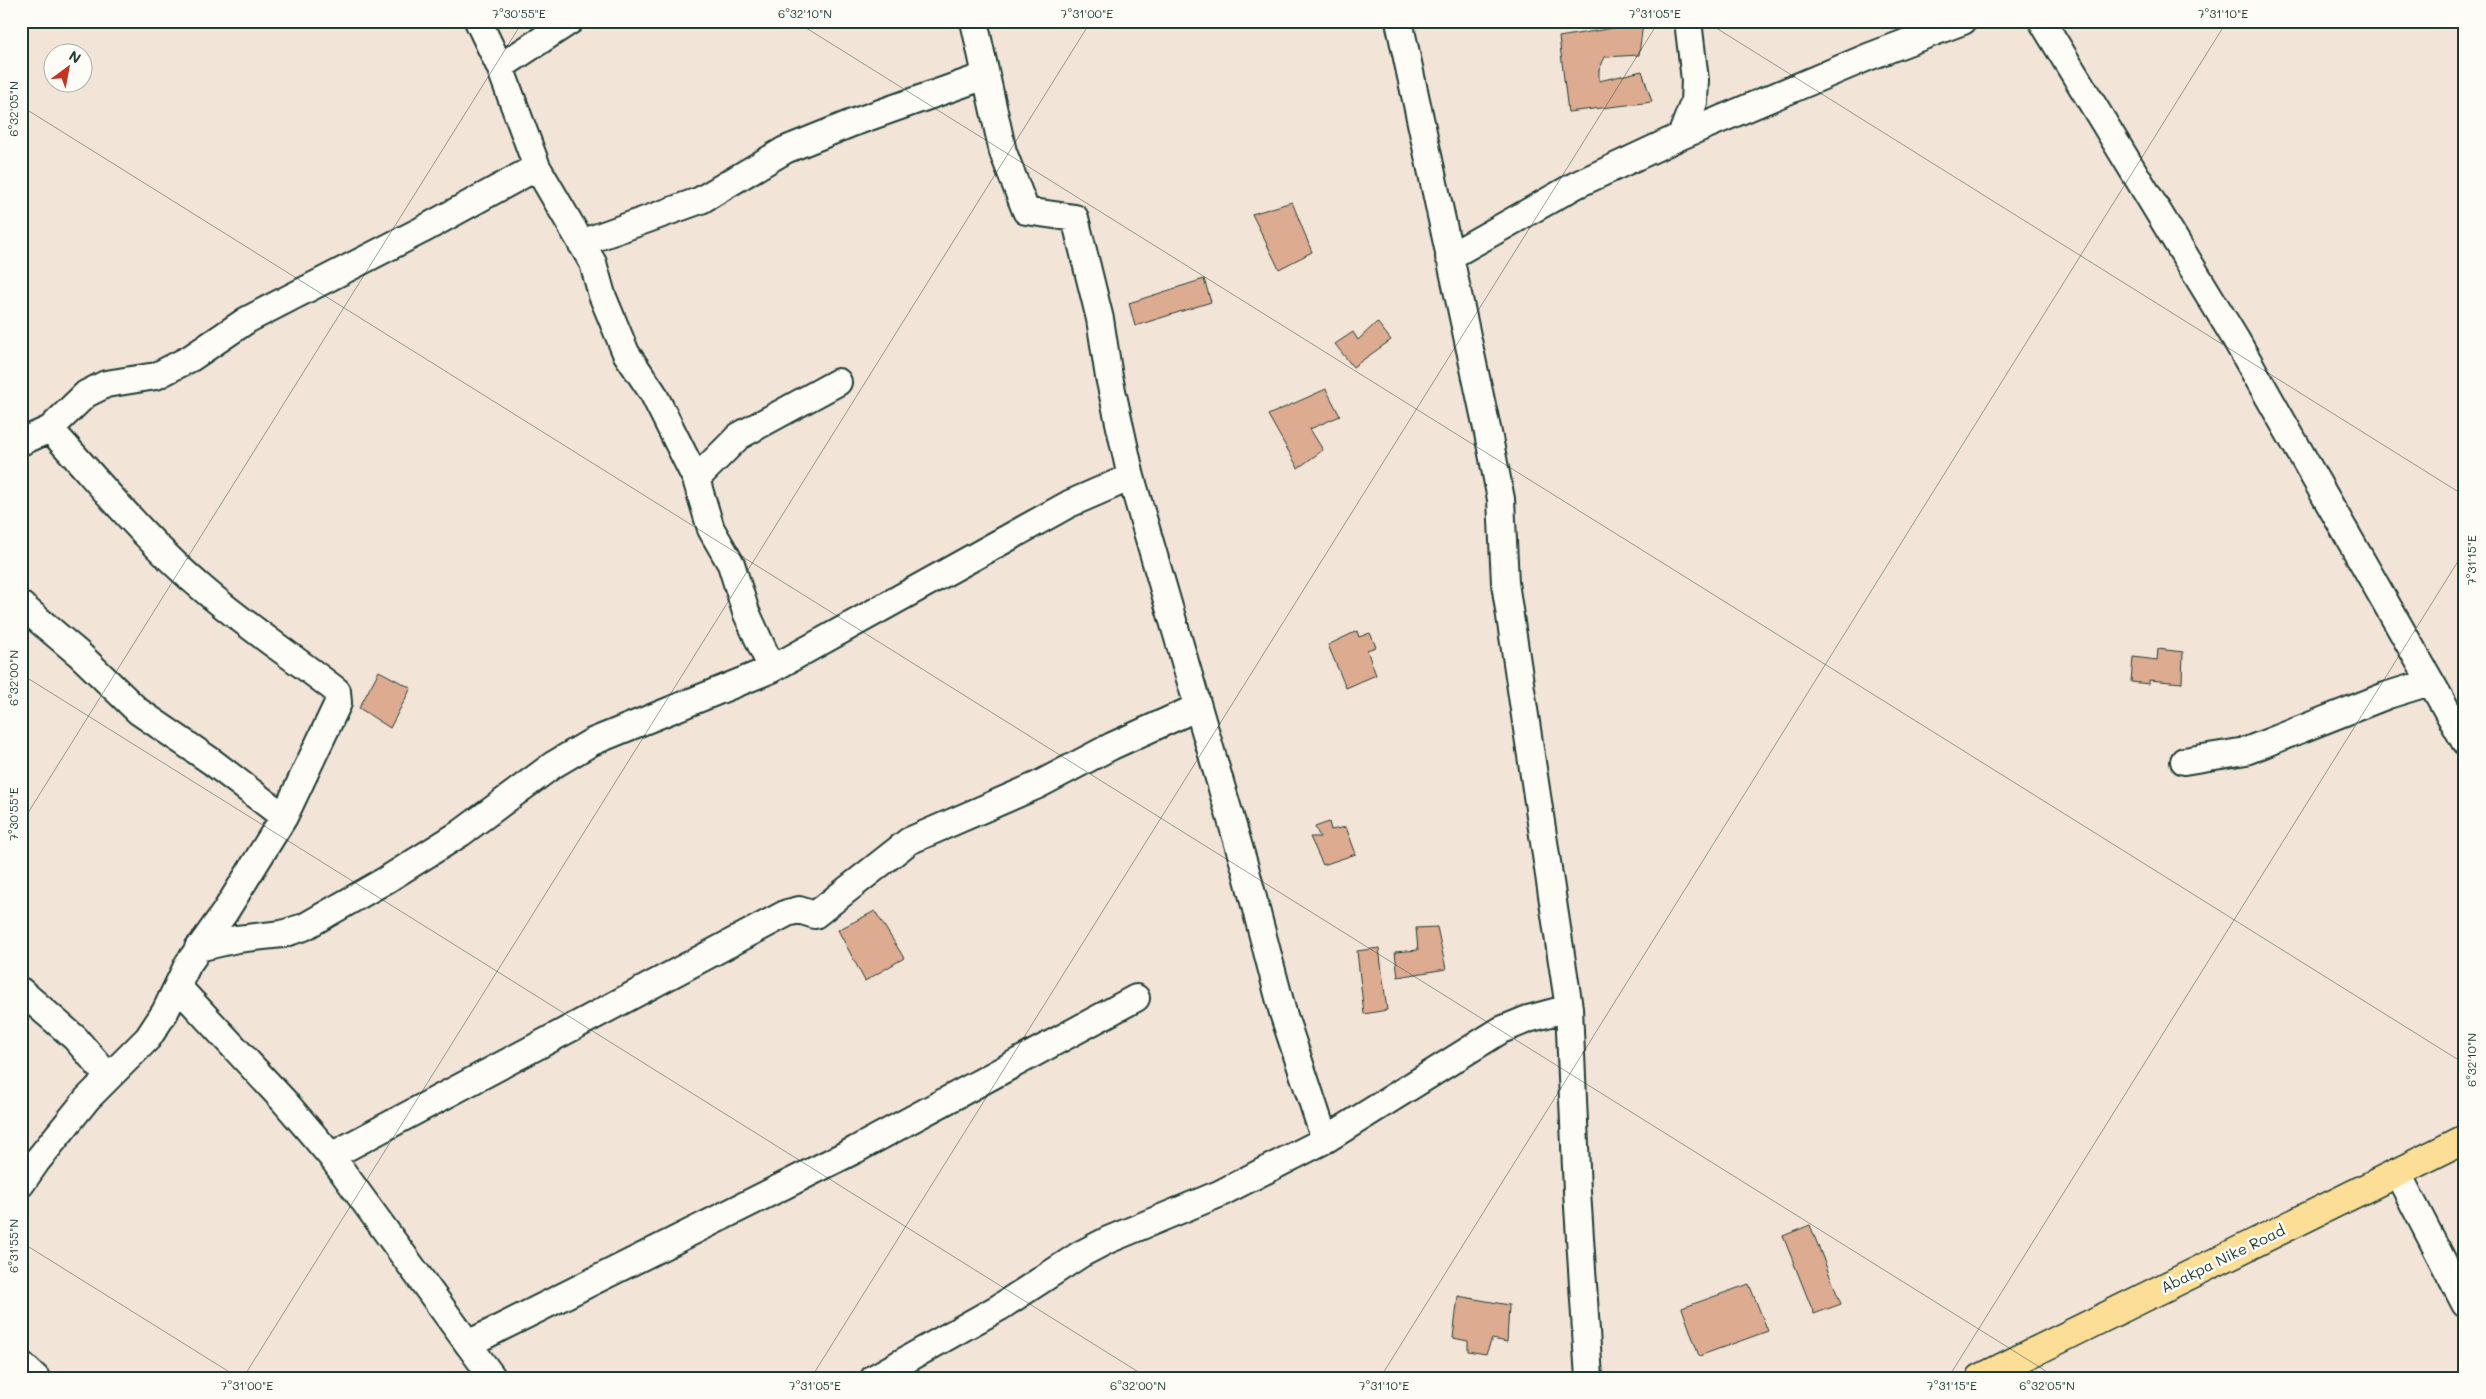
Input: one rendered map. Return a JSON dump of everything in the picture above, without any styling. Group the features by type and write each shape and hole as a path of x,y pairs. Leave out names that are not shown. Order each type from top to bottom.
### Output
{"main road":[{"name":"Abakpa Nike Road","path":"1981,1378 2465,1139"}],"street":[{"path":"478,21 500,67 538,167 598,274 602,296 626,353 652,392 696,479 711,529 731,564 746,612 772,669"},
{"path":"500,67 570,21"},
{"path":"974,21 1003,152 1026,211 1075,218 1100,318 1109,377 1131,477 1246,871 1283,1013 1325,1140"},
{"path":"1399,21 1501,499 1505,583 1569,1008 1577,1191 1589,1378"},
{"path":"1681,136 1694,102 1695,80 1688,21"},
{"path":"1449,257 1576,185 1681,136 1868,57 1963,21"},
{"path":"2042,21 2235,338 2465,742"},
{"path":"581,243 701,200 785,150 852,123 986,76"},
{"path":"21,442 50,429 86,394 106,384 156,376 182,363 247,320 414,234 538,167"},
{"path":"696,479 738,436 838,382"},
{"path":"21,1184 37,1161 108,1076 148,1038 198,948 225,912 284,817 338,703 337,691 262,637 202,588 148,537 50,429"},
{"path":"198,948 238,939 282,934 304,927 334,911 461,833 553,765 592,742 772,669 1069,504 1131,477"},
{"path":"21,605 79,654 138,710 211,761 284,817"},
{"path":"2184,761 2246,751 2388,695 2430,682"},
{"path":"331,1156 787,913 799,910 815,915 909,841 1038,785 1112,746 1198,707"},
{"path":"178,987 284,1101 331,1156 492,1378"},
{"path":"21,991 75,1038 108,1076"},
{"path":"468,1344 855,1150 1136,998"},
{"path":"874,1378 1000,1308 1081,1254 1108,1240 1219,1194 1325,1140 1501,1030 1528,1019 1569,1008"},
{"path":"2397,1172 2465,1304"},
{"path":"21,1364 36,1378"}],"building":[{"path":"1643,23 1639,55 1605,57 1599,70 1599,81 1642,71 1652,102 1568,112 1559,37"},
{"path":"1292,202 1312,252 1279,269 1252,214"},
{"path":"1204,279 1211,302 1135,326 1129,303"},
{"path":"1377,322 1391,340 1353,367 1335,344 1353,332 1358,340"},
{"path":"1326,389 1340,416 1310,429 1323,450 1298,468 1268,415"},
{"path":"1357,631 1359,637 1370,633 1376,647 1367,650 1376,675 1346,688 1328,645"},
{"path":"2158,649 2183,652 2182,683 2149,680 2149,684 2131,682 2133,657 2157,660"},
{"path":"379,671 411,688 390,728 359,708"},
{"path":"1329,822 1331,830 1346,827 1356,854 1323,865 1310,837 1320,837 1315,827"},
{"path":"875,911 904,958 865,981 838,930"},
{"path":"1437,927 1446,969 1398,977 1395,952 1418,950 1416,928"},
{"path":"1379,948 1387,1010 1364,1014 1357,951"},
{"path":"1810,1225 1841,1304 1814,1314 1783,1236"},
{"path":"1749,1284 1768,1331 1699,1356 1682,1308"},
{"path":"1458,1296 1509,1305 1507,1342 1492,1339 1486,1354 1468,1351 1468,1341 1453,1338"}]}
